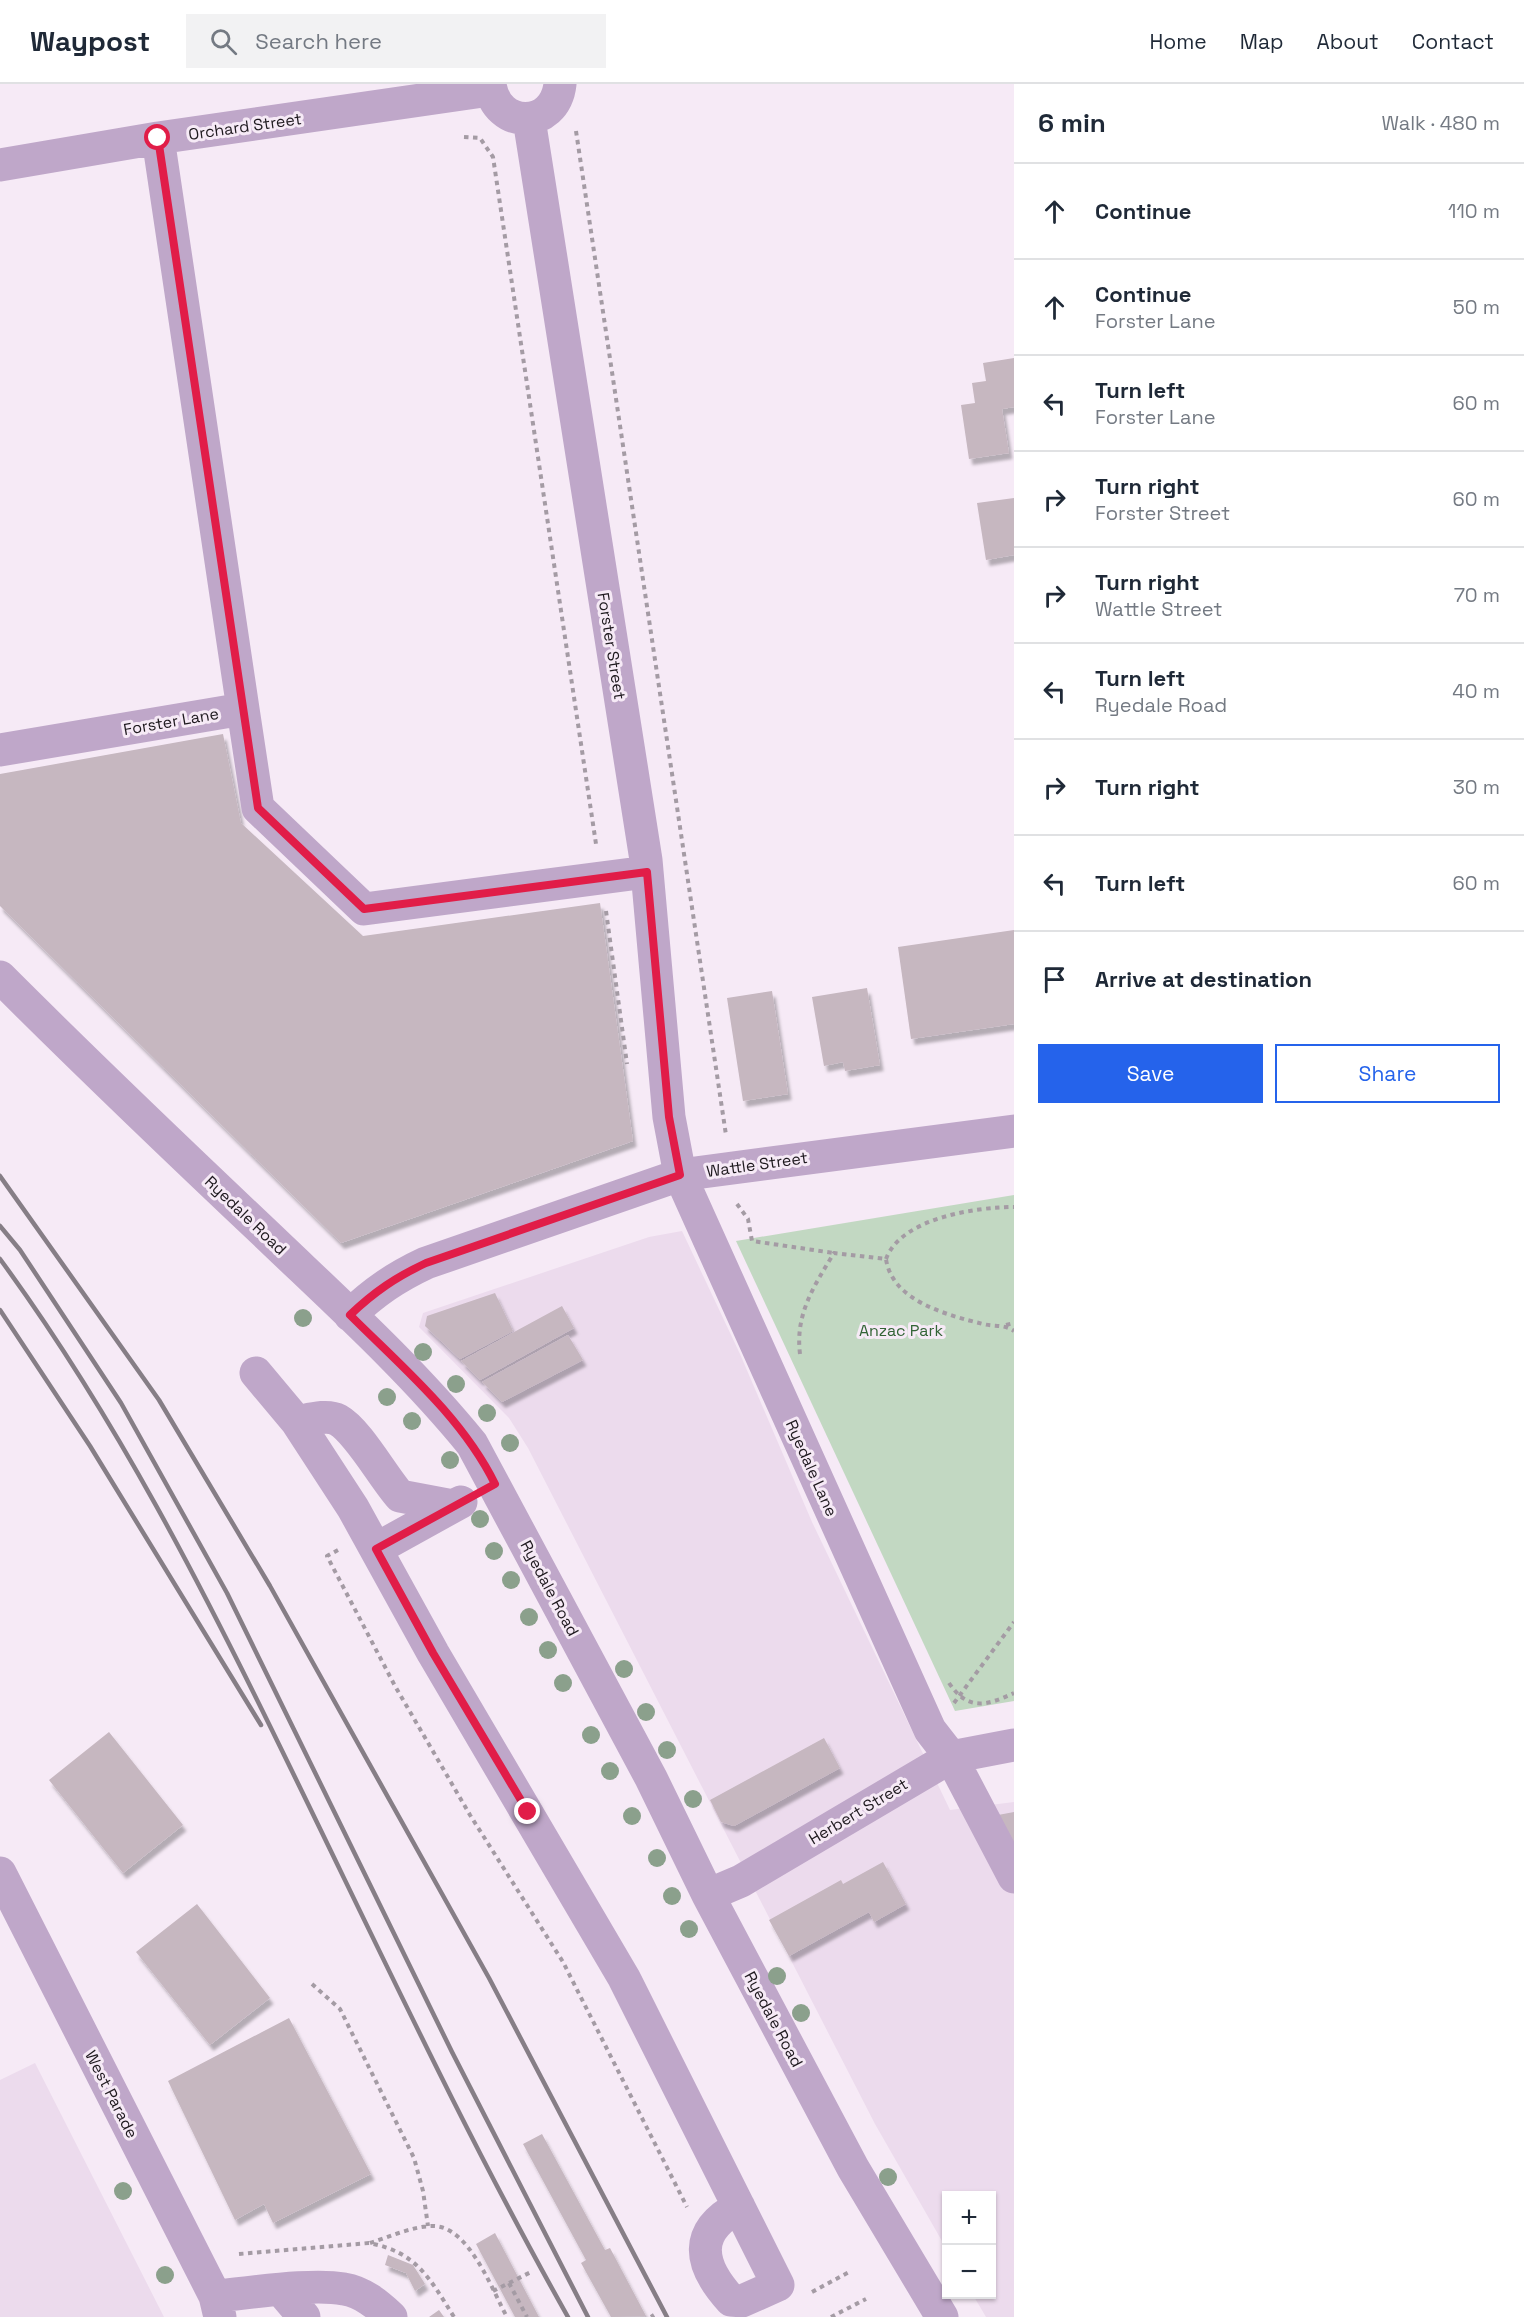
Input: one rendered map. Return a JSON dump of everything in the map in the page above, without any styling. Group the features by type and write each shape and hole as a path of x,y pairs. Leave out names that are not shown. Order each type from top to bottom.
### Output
{"street":[{"path":"490,87 497,106 506,114 530,118 551,108 557,98 560,84"},
{"name":"Orchard Street","path":"0,165 158,138 490,87"},
{"name":"Forster Street","path":"530,118 647,872 669,1117 680,1175"},
{"path":"158,138 243,709"},
{"name":"Forster Lane","path":"0,750 243,709 258,808 364,909 647,872"},
{"name":"Ryedale Road","path":"0,977 105,1082 350,1315 449,1416 472,1444 651,1778 708,1895 853,2168 942,2317"},
{"name":"Wattle Street","path":"350,1315 376,1291 400,1275 426,1263 680,1175 1014,1131"},
{"name":"Ryedale Lane","path":"680,1175 930,1730 951,1757 1014,1877"},
{"path":"256,1372 297,1422 372,1541 433,1653 624,1978 739,2206"},
{"path":"297,1422 321,1418 337,1419 350,1432 400,1496 453,1506"},
{"path":"372,1541 453,1506 495,1484"},
{"name":"Herbert Street","path":"708,1895 741,1881 951,1757 1014,1744"},
{"name":"West Parade","path":"0,1873 218,2306"},
{"path":"321,2288 349,2317"},
{"path":"218,2306 282,2291 345,2289 366,2297 391,2317"},
{"path":"282,2291 304,2317"}],"path":[{"path":"574,121 725,1129"},
{"path":"464,137 480,138 494,157 628,1072"},
{"path":"736,1204 748,1219 752,1241 886,1258"},
{"path":"1014,1207 957,1214 932,1221 897,1240 886,1258 891,1279 900,1289 920,1301 967,1320 1005,1325 1014,1323"},
{"path":"800,1358 800,1321 805,1303 834,1253"},
{"path":"1005,1325 1014,1332"},
{"path":"372,1541 327,1556 401,1696 470,1815 563,1962 689,2210"},
{"path":"930,1730 960,1697 1014,1622"},
{"path":"944,1675 960,1697 971,1703 982,1704 1014,1693"},
{"path":"312,1984 340,2009 414,2158 423,2191 428,2226"},
{"path":"369,2243 428,2226 445,2228 463,2239 507,2317"},
{"path":"492,2291 533,2271"},
{"path":"804,2296 851,2271"},
{"path":"509,2283 527,2317"},
{"path":"831,2317 866,2299"}],"shaded area":[{"path":"682,1231 740,1354 812,1522 950,1810 1014,1802 1014,2317 986,2317 975,2299 996,2299 996,2191 942,2191 942,2241 875,2124 528,1448 509,1418 419,1327 423,1313 649,1237"},
{"path":"35,2063 164,2317 0,2317 0,2080"}],"green space":[{"name":"Anzac Park","path":"1014,1195 1014,1701 955,1711 736,1241"}],"building":[{"path":"1014,358 1014,407 1002,409 1009,453 969,459 961,405 975,403 972,383 986,381 983,363"},
{"path":"1014,498 1014,555 986,560 977,503"},
{"path":"223,734 241,823 363,936 600,903 633,1141 341,1243 0,906 0,774"},
{"path":"1014,930 1014,1024 911,1039 898,947"},
{"path":"867,988 880,1065 845,1071 843,1062 824,1066 812,997"},
{"path":"772,991 788,1094 743,1101 727,998"},
{"path":"495,1293 513,1331 460,1359 425,1326 427,1316"},
{"path":"562,1306 574,1328 480,1380 461,1361"},
{"path":"568,1335 583,1360 502,1402 482,1382"},
{"path":"109,1732 183,1825 123,1873 49,1780"},
{"path":"824,1738 840,1768 734,1826 721,1822 710,1800"},
{"path":"1014,1812 1014,1845 998,1815"},
{"path":"883,1862 906,1904 874,1922 869,1912 789,1956 769,1920 841,1880 843,1884"},
{"path":"197,1904 270,1998 210,2045 136,1952"},
{"path":"289,2018 371,2174 273,2223 264,2204 235,2220 168,2081"},
{"path":"542,2134 605,2250 610,2248 646,2316 611,2317 581,2263 586,2260 523,2144"},
{"path":"495,2233 539,2317 515,2317 476,2244"},
{"path":"388,2255 413,2265 425,2284 415,2291 406,2273 385,2265"},
{"path":"439,2310 444,2317 429,2317"}],"railway":[{"path":"0,1176 159,1400 270,1586 489,1978 667,2317"},
{"path":"0,1226 20,1250 121,1403 227,1593 452,2052 588,2317"},
{"path":"0,1259 82,1380 157,1507 258,1701 459,2113 568,2317"},
{"path":"0,1310 90,1446 261,1725"}],"route":[{"path":"158,138 258,808 364,909 647,872 669,1117 680,1175 426,1263 400,1275 376,1291 350,1315 449,1416 472,1444 495,1484 376,1549 433,1653 528,1812"}]}
